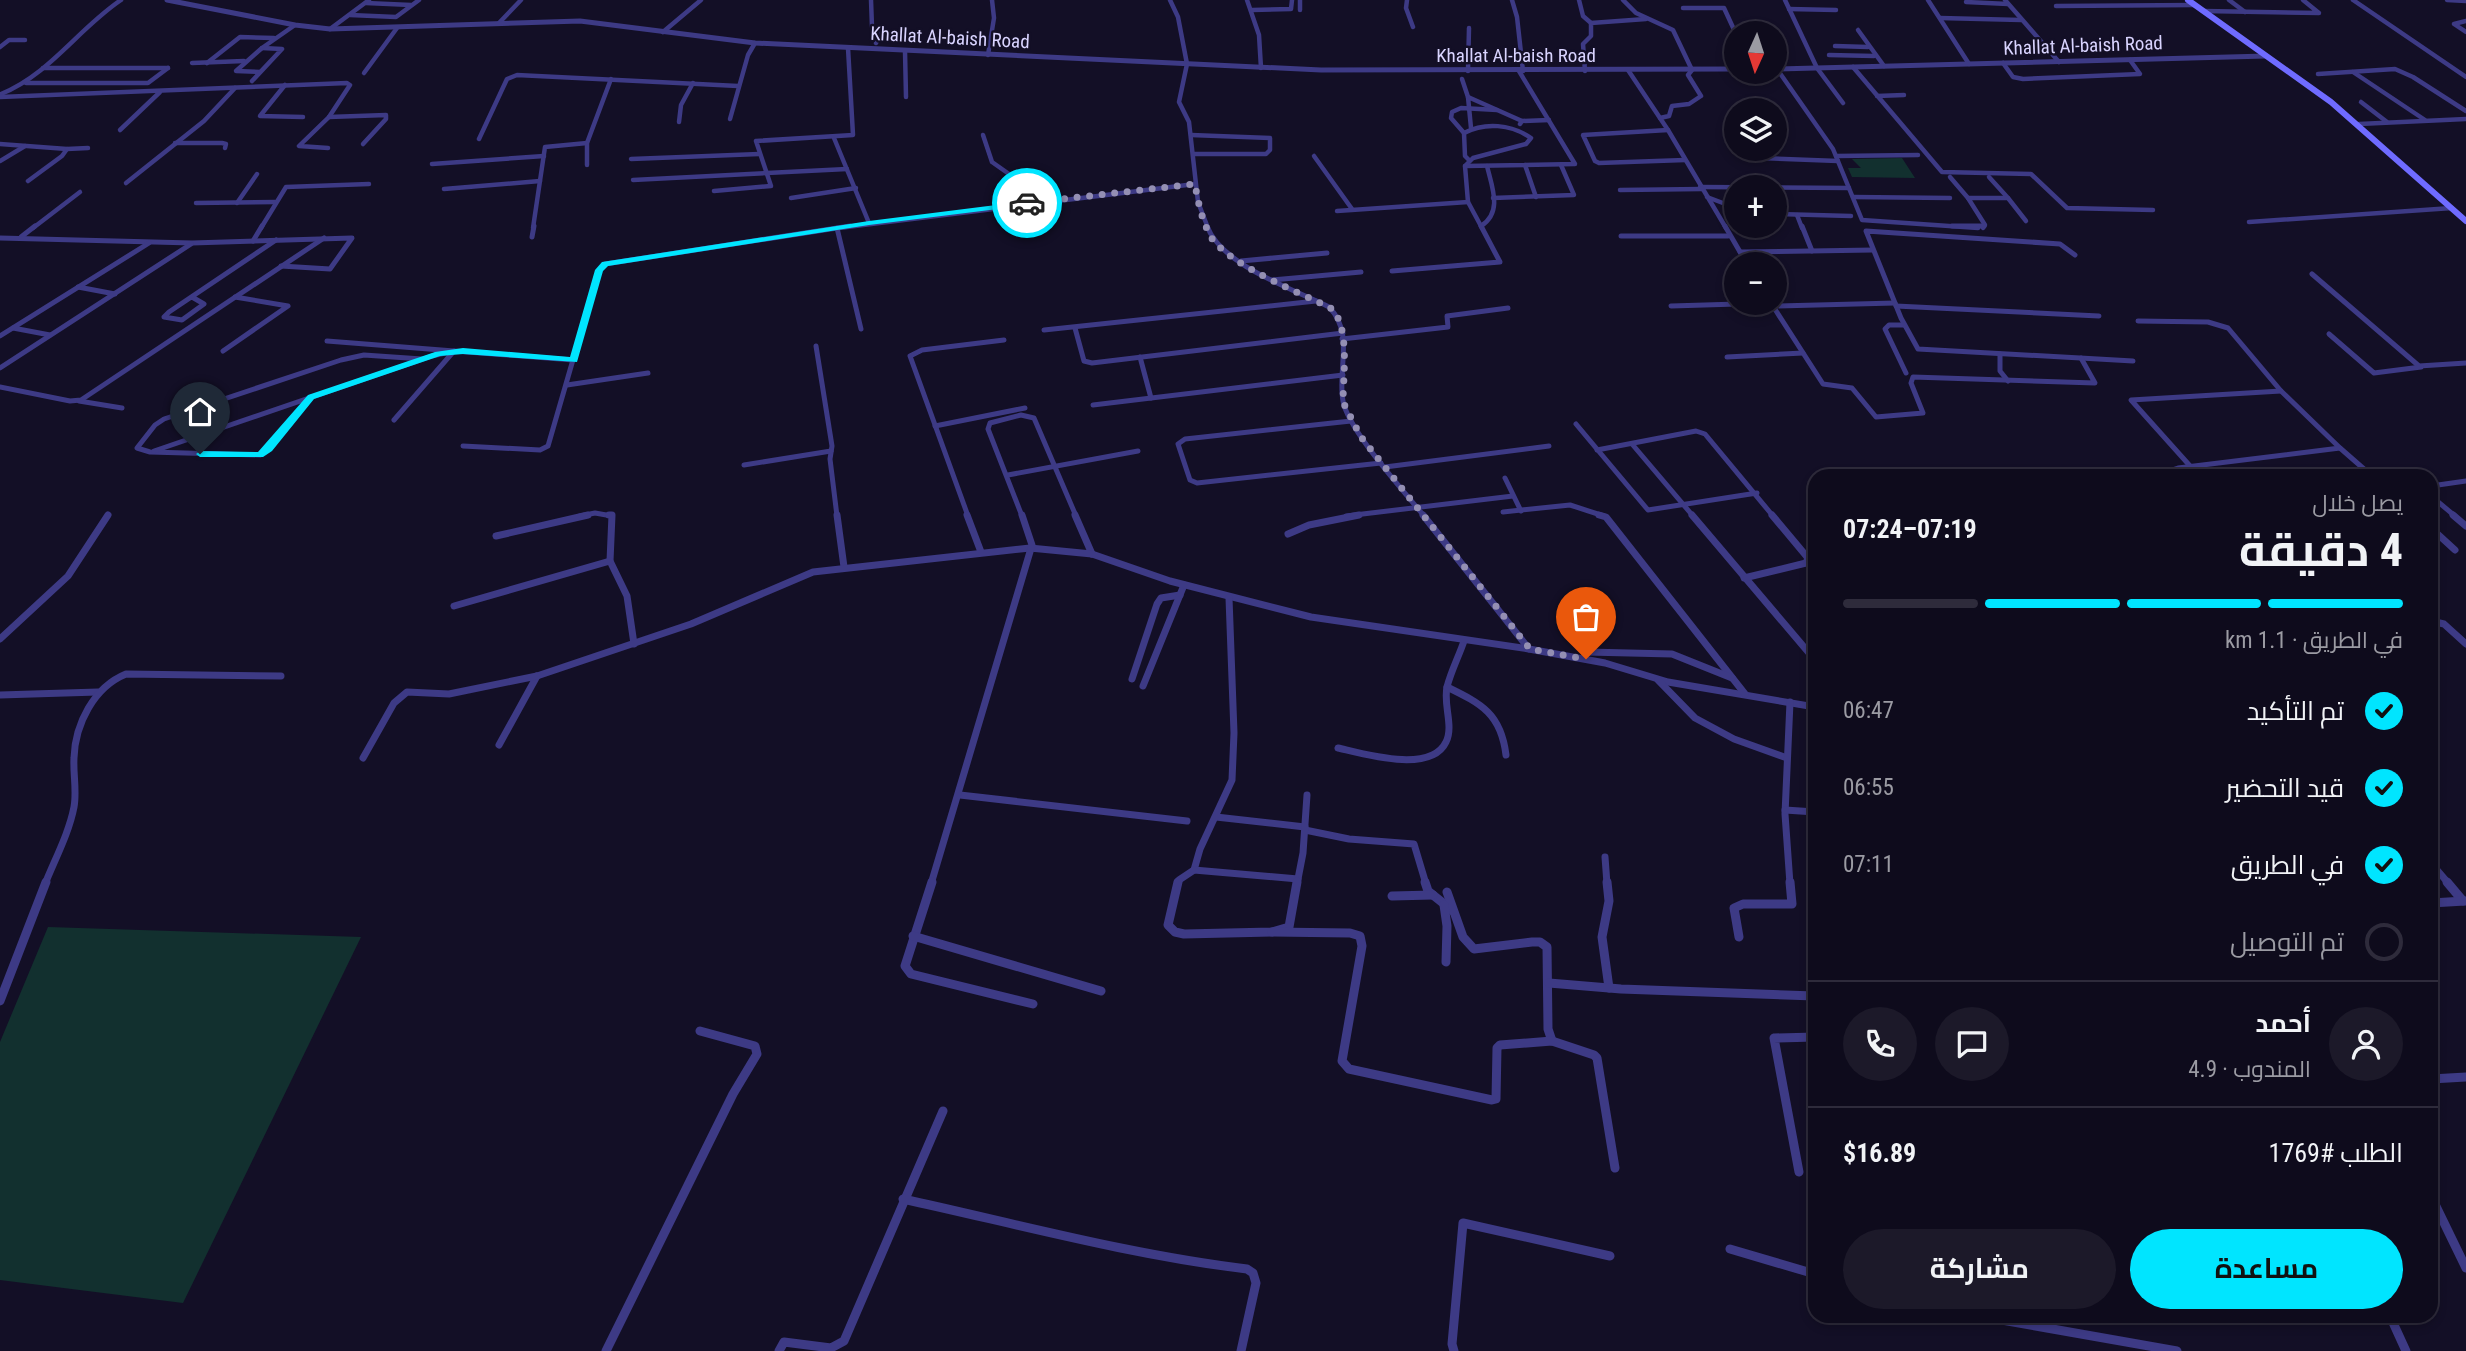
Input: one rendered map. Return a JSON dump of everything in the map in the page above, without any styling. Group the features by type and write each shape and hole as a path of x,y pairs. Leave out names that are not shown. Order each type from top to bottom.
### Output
{"main road":[{"path":"2188,0 2358,124 2466,221"}],"street":[{"path":"0,95 26,83 82,34 99,14 121,0"},
{"name":"Khallat Al-baish Road","path":"167,0 295,25 330,29 580,21 755,43 848,48 874,46 905,51 1262,68 1468,71 1724,69"},
{"path":"349,15 396,17 419,0"},
{"path":"499,23 521,0"},
{"path":"663,32 701,0"},
{"path":"871,0 872,27 882,31 874,46"},
{"path":"988,55 994,18 992,0"},
{"path":"1170,0 1178,16 1187,64 1179,96 1191,135 1198,202 1211,237 1220,247 1271,280 1317,301 1338,316 1343,336 1343,402 1351,421 1415,506 1530,649"},
{"path":"1247,0 1259,35 1262,68"},
{"path":"1252,10 1291,9 1292,0"},
{"path":"1300,0 1300,10"},
{"path":"1407,0 1406,8 1413,27"},
{"path":"1467,163 1487,166 1561,165 1575,162 1524,85 1517,17 1512,0"},
{"path":"1579,0 1583,16 1591,23 1650,18"},
{"path":"1623,0 1636,13 1673,30 1692,70 1688,75 1701,96 1689,104 1672,106 1669,116 1660,118"},
{"path":"1785,0 1817,68 1843,103"},
{"path":"1928,0 1969,64"},
{"path":"2229,0 2246,12"},
{"path":"2204,11 2319,13 2303,0"},
{"path":"2353,0 2466,77"},
{"path":"2447,0 2466,1"},
{"path":"330,29 368,1 412,5"},
{"path":"1966,2 2006,2 2059,62"},
{"path":"2056,6 2195,5"},
{"path":"1683,8 1724,8 1730,21"},
{"path":"1789,9 1836,10"},
{"path":"1816,10 1820,17"},
{"path":"1940,18 2021,20"},
{"path":"2466,21 2455,24 2466,32"},
{"path":"1585,71 1583,44 1590,38 1591,23"},
{"path":"260,72 236,72 245,61 295,25"},
{"path":"364,73 397,28"},
{"path":"1468,71 1469,28"},
{"path":"1858,30 1874,57 1884,66"},
{"path":"207,62 240,37 274,38"},
{"path":"0,47 9,40 25,40"},
{"path":"730,119 748,55 755,43"},
{"path":"1835,46 1868,47"},
{"path":"252,81 282,49 262,48"},
{"path":"714,191 767,188 771,185 754,142 757,140 853,135 848,48"},
{"path":"905,51 906,97"},
{"path":"1829,55 1874,57"},
{"name":"Khallat Al-baish Road","path":"1787,69 2266,56"},
{"path":"2003,63 2013,77 2023,79 2140,74 2130,60"},
{"path":"192,63 245,61"},
{"path":"1853,67 1942,172 2031,174 2067,208 2153,210"},
{"path":"26,83 148,83 168,68 43,68"},
{"path":"1628,70 1668,131 1724,229"},
{"path":"2318,74 2399,70 2466,111"},
{"path":"2353,71 2425,121"},
{"path":"479,139 509,77 522,74 738,86"},
{"path":"586,164 587,143 611,79"},
{"path":"1462,79 1468,97 1471,128"},
{"path":"678,122 681,105 694,83"},
{"path":"0,95 13,97 350,84 328,117 299,146 328,148"},
{"path":"1786,84 1837,158 1904,325 1921,350 2133,361"},
{"path":"285,85 260,116 303,117"},
{"path":"126,183 204,121 236,87"},
{"path":"13,97 17,89"},
{"path":"120,130 161,91"},
{"path":"1877,96 1904,95"},
{"path":"1468,97 1522,121 1549,120"},
{"path":"2361,102 2388,122"},
{"path":"1392,271 1500,262 1468,202 1464,133 1451,118 1457,109 1497,110"},
{"path":"328,117 386,115 386,119 363,144"},
{"path":"2358,124 2466,119"},
{"path":"1520,128 1522,121"},
{"path":"1464,133 1471,128 1482,126 1520,128 1531,138 1531,141 1467,163"},
{"path":"1668,131 1583,135 1595,161 1599,163 1685,160"},
{"path":"984,135 992,162 1009,174 1009,206"},
{"path":"1191,135 1270,138 1270,150 1266,154 1194,154"},
{"path":"834,138 869,223"},
{"path":"174,143 222,143 226,144 225,148"},
{"path":"532,237 547,146 587,143"},
{"path":"0,144 88,148"},
{"path":"0,161 26,145"},
{"path":"29,181 62,156 66,149"},
{"path":"631,159 759,154"},
{"path":"1787,158 1918,155"},
{"path":"432,164 544,156"},
{"path":"1314,156 1352,209"},
{"path":"1525,165 1536,197"},
{"path":"1493,198 1574,194 1561,165"},
{"path":"1481,226 1489,223 1495,214 1487,166"},
{"path":"633,180 847,169"},
{"path":"237,203 257,174"},
{"path":"1862,220 1985,227 1981,216 1950,177"},
{"path":"1989,177 2026,221"},
{"path":"444,189 540,181"},
{"path":"253,241 275,202 288,186 369,184"},
{"path":"463,446 546,448 567,385 599,270 605,264 869,223 1195,184"},
{"path":"791,198 856,188"},
{"path":"1620,190 1849,188"},
{"path":"20,238 80,191"},
{"path":"1707,197 1724,203"},
{"path":"1853,197 1950,198"},
{"path":"1968,198 2008,198"},
{"path":"196,203 275,202"},
{"path":"1337,211 1468,202"},
{"path":"2249,222 2452,208"},
{"path":"1787,215 1851,216"},
{"path":"1797,215 1812,251"},
{"path":"837,228 861,330"},
{"path":"1866,231 2060,244 2075,255"},
{"path":"1621,236 1724,236"},
{"path":"2,239 149,243 325,237 352,239 332,268 321,270 281,266"},
{"path":"79,401 325,237"},
{"path":"1730,238 1740,252 1873,250"},
{"path":"192,297 204,303 182,320 164,317 169,312 276,240"},
{"path":"0,336 149,243"},
{"path":"0,368 192,243"},
{"path":"1241,261 1327,253"},
{"path":"1271,280 1361,272"},
{"path":"2312,274 2421,367"},
{"path":"78,287 116,294"},
{"path":"223,351 288,306 234,297"},
{"path":"1044,330 1317,301"},
{"path":"1787,304 1896,304 2099,316"},
{"path":"1671,306 1724,305"},
{"path":"1075,328 1083,358 1087,363 1448,327 1447,316 1508,308"},
{"path":"1778,315 1823,384 1852,388 1875,417 1923,413 1911,383 1913,377 2095,383 2081,358"},
{"path":"2138,321 2199,321 2224,325 2281,391 2364,469"},
{"path":"1904,325 1889,325 1885,329 1906,373"},
{"path":"13,328 50,335"},
{"path":"2329,334 2374,373 2466,363"},
{"path":"981,552 911,354 922,350 1004,340"},
{"path":"327,341 573,360"},
{"path":"816,346 844,567"},
{"path":"150,452 422,359 454,351"},
{"path":"394,420 454,351"},
{"path":"1727,357 1803,353"},
{"path":"2000,354 2000,371 2008,381"},
{"path":"311,397 260,455 138,450 138,444 155,425 170,417 352,357 370,355 422,359"},
{"path":"1140,358 1151,398"},
{"path":"567,385 648,373"},
{"path":"1093,405 1343,375"},
{"path":"0,387 122,408"},
{"path":"2191,467 2131,400 2281,391"},
{"path":"935,426 1025,408"},
{"path":"1033,1003 906,972 905,967 960,794 1032,542 988,426 992,422 1021,415 1034,418 1092,554"},
{"path":"1351,421 1185,439 1178,444 1190,480 1197,483 1549,446"},
{"path":"1576,424 1644,508 1652,510 1757,493"},
{"path":"1597,450 1701,432 1757,493 1807,554 1808,561 1744,578"},
{"path":"1632,444 1808,652"},
{"path":"2178,469 2340,447"},
{"path":"1008,475 1138,450"},
{"path":"744,465 831,451"},
{"path":"1505,478 1521,511"},
{"path":"2438,485 2466,481"},
{"path":"1288,534 1326,520 1415,506 1513,496"},
{"path":"2438,502 2466,526"},
{"path":"1503,512 1570,505 1599,514 1611,521 1746,695"},
{"path":"496,536 595,513 608,513 614,517 610,561 627,596 634,644"},
{"path":"0,639 68,576 108,515"},
{"path":"2438,534 2455,550"},
{"path":"363,758 394,703 404,693 411,691 449,694 537,676 710,617 803,575 844,567 1030,548 1092,554 1184,585 1311,617 1530,649 1605,663 1658,680 1808,705"},
{"path":"454,606 610,561"},
{"path":"1143,686 1184,585"},
{"path":"1132,679 1157,604 1161,598 1180,595"},
{"path":"1194,870 1200,849 1232,780 1235,756 1229,597"},
{"path":"2438,623 2444,624 2466,644"},
{"path":"1338,748 1393,759 1420,758 1439,751 1445,744 1447,732 1447,687 1464,641"},
{"path":"1587,652 1672,654 1733,678"},
{"path":"0,1001 73,813 76,795 74,751 98,692 126,674 281,676"},
{"path":"499,745 537,676"},
{"path":"1658,680 1695,718 1734,738 1787,758"},
{"path":"1447,687 1488,709 1503,730 1506,755"},
{"path":"0,695 98,692"},
{"path":"1739,937 1734,908 1743,904 1793,904 1785,810 1790,702"},
{"path":"960,794 1187,821"},
{"path":"1272,933 1289,927 1305,828 1307,794"},
{"path":"1785,810 1808,812"},
{"path":"1216,817 1305,828 1349,839 1414,844 1422,878 1433,895 1454,912"},
{"path":"1605,857 1609,901 1602,937 1609,988"},
{"path":"1298,879 1194,870 1182,876 1177,884 1168,917 1170,929 1184,934 1350,933 1360,936 1362,946 1342,1061 1349,1069 1492,1100 1496,1099 1498,1046 1512,1042 1552,1041 1588,1051 1597,1058 1615,1168"},
{"path":"2438,871 2464,901"},
{"path":"1447,892 1466,942 1474,949 1532,942 1545,944 1548,950 1548,1029 1552,1041"},
{"path":"1392,896 1433,895"},
{"path":"2438,903 2464,901"},
{"path":"1444,904 1447,926 1446,962"},
{"path":"913,936 1101,991"},
{"path":"1549,983 1808,996"},
{"path":"606,1351 733,1094 757,1054 755,1046 744,1041 699,1031"},
{"path":"1799,1172 1774,1038 1808,1037"},
{"path":"2438,1079 2466,1077"},
{"path":"779,1351 784,1342 831,1348 844,1341 943,1111"},
{"path":"903,1199 1128,1249 1198,1263 1247,1269 1256,1283 1241,1351"},
{"path":"2438,1210 2466,1268"},
{"path":"1454,1351 1452,1344 1463,1223 1610,1256"},
{"path":"1730,1249 1808,1272"},
{"path":"2020,1323 2178,1351"},
{"path":"2392,1323 2406,1351"},
{"path":"2115,1339 2118,1351"}],"green space":[{"path":"1902,158 1915,178 1852,177 1848,168 1861,168 1852,159"},
{"path":"48,927 361,937 183,1303 0,1280 0,1042"}],"way so far":[{"path":"1027,203 1195,184 1203,219 1211,237 1220,247 1271,280 1335,311 1341,321 1343,333 1343,402 1346,413 1371,450 1530,649 1586,659"}],"route":[{"path":"200,454 260,455 311,397 439,354 463,351 573,360 599,270 605,264 869,223 1027,203"}]}
